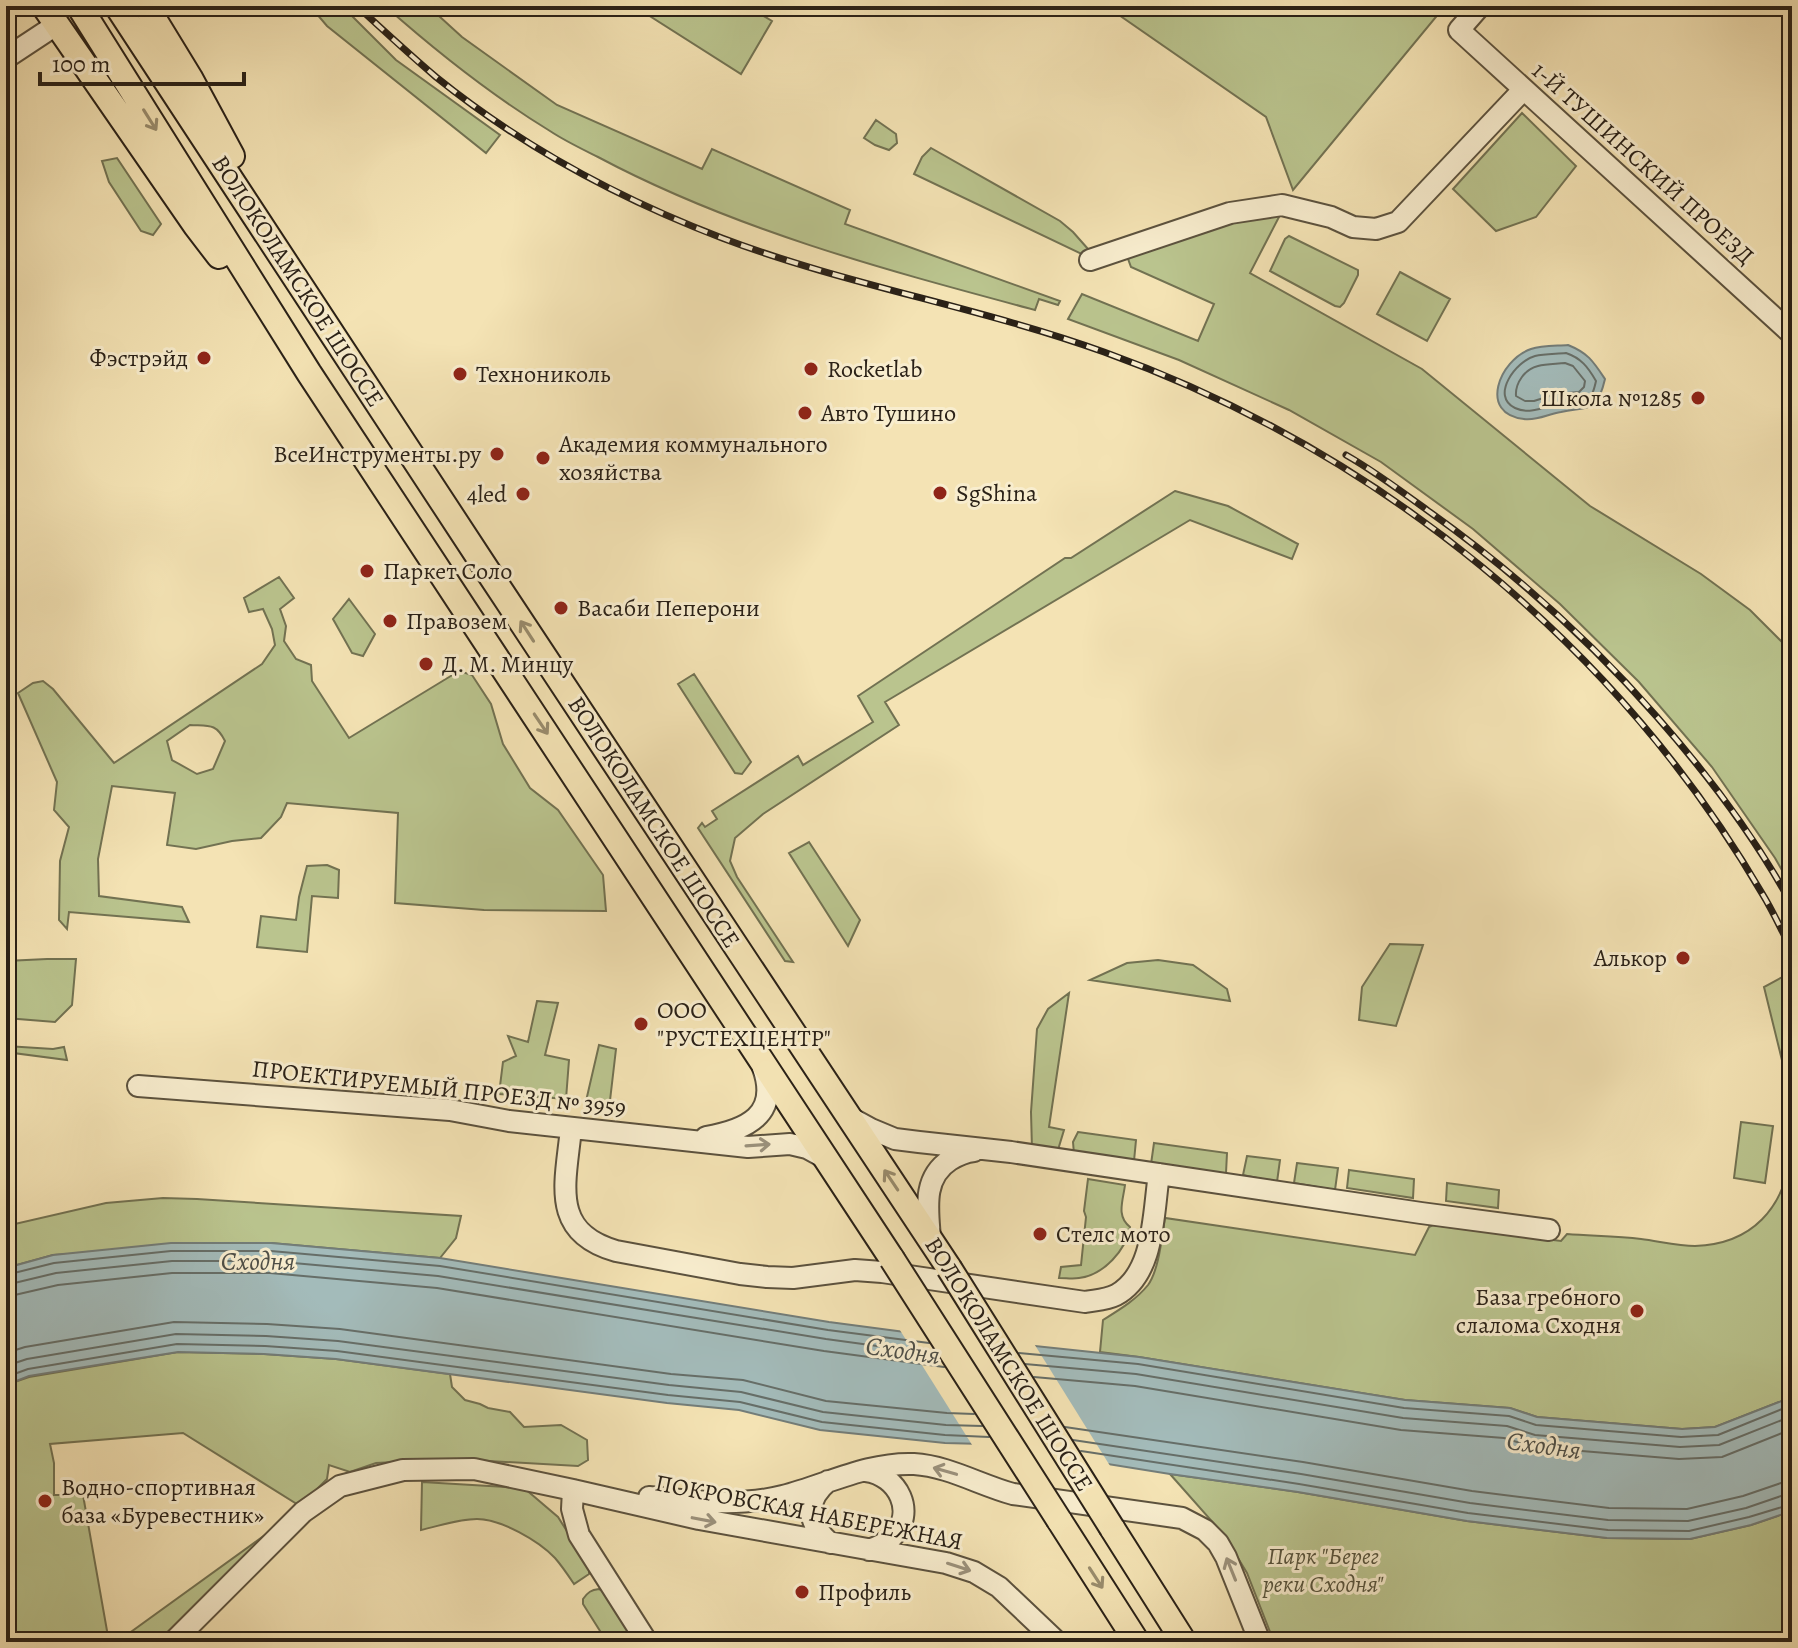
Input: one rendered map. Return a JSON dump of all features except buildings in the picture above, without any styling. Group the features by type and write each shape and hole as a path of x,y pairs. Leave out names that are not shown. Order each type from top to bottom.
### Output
{"main road":[{"name":"ВОЛОКОЛАМСКОЕ ШОССЕ","path":"79,6 301,361 892,1259 1135,1640"},
{"name":"ВОЛОКОЛАМСКОЕ ШОССЕ","path":"117,6 930,1238 1184,1642"},
{"path":"146,6 211,114 294,275"},
{"path":"50,16 196,226 301,361"}],"street":[{"name":"1-Й ТУШИНСКИЙ ПРОЕЗД","path":"1480,6 1459,30 1792,334"},
{"path":"6,58 50,16"},
{"path":"1090,260 1230,213 1282,205 1331,217 1353,227 1376,229 1398,222 1523,90"},
{"name":"ПРОЕКТИРУЕМЫЙ ПРОЕЗД № 3959","path":"687,1140 728,1133 755,1120 763,1108 767,1090 767,1081 757,1055"},
{"name":"ПРОЕКТИРУЕМЫЙ ПРОЕЗД № 3959","path":"138,1086 450,1110 509,1121 748,1147 790,1144 807,1148 827,1160"},
{"path":"849,1117 895,1139 990,1149 1549,1230"},
{"path":"571,1128 565,1197 570,1218 586,1238 599,1247 740,1274 793,1278 855,1270 882,1272 1085,1302 1116,1295 1128,1286 1144,1263 1159,1174"},
{"path":"930,1238 927,1196 937,1171 955,1156 990,1149"},
{"name":"ПОКРОВСКАЯ НАБЕРЕЖНАЯ","path":"573,1490 711,1503 761,1500 785,1496 862,1471 894,1464 916,1464 951,1472 1013,1494 1182,1518 1205,1530 1218,1543 1260,1642"},
{"name":"ПОКРОВСКАЯ НАБЕРЕЖНАЯ","path":"173,1642 303,1512 340,1486 403,1470 474,1469 699,1519 946,1563 974,1572 999,1587 1057,1642"},
{"path":"862,1471 874,1472 893,1484 899,1492 904,1510 895,1534 869,1550"},
{"path":"828,1481 815,1495 811,1513 813,1524 830,1543"},
{"path":"573,1490 572,1509 579,1535 647,1642"}],"green space":[{"path":"310,6 342,6 396,60 500,135 486,153 327,26"},
{"path":"385,6 428,6 462,37 557,105 702,169 712,149 850,210 845,224 1060,301 1058,305 1039,299 1035,310 867,263 757,227 650,183 568,142 507,103"},
{"path":"634,6 740,6 772,21 741,74"},
{"path":"1106,6 1445,6 1293,190 1266,117"},
{"path":"1522,113 1576,166 1536,217 1496,231 1453,189"},
{"path":"876,120 896,134 897,143 889,150 864,138"},
{"path":"931,148 1060,221 1088,249 1088,257 914,174 922,157"},
{"path":"117,158 161,224 153,235 141,231 109,182 102,161"},
{"path":"1280,215 1250,273 1422,369 1590,506 1701,574 1750,610 1792,652 1792,888 1712,767 1639,682 1560,604 1473,529 1381,462 1289,410 1179,360 1068,319 1082,294 1198,341 1214,304 1131,267 1127,256 1238,218"},
{"path":"1289,236 1358,270 1340,307 1270,271"},
{"path":"1400,272 1450,299 1427,341 1377,314"},
{"path":"1175,491 1228,506 1298,544 1292,559 1190,520 885,702 899,725 763,814 735,838 730,861 737,877 793,962 785,961 698,828 702,823 705,827 717,819 712,811 798,756 803,765 873,722 858,696 1065,558 1071,558"},
{"path":"279,577 294,598 280,609 286,626 284,641 296,659 311,665 312,681 349,738 459,671 472,675 491,704 503,744 530,788 558,810 603,875 606,911 484,910 395,903 398,813 287,803 281,817 261,838 196,849 167,845 175,793 112,786 98,859 99,896 182,907 189,922 69,912 67,929 59,920 60,861 69,827 54,810 57,782 18,693 33,683 43,681 114,763 262,664 275,645 272,629 263,609 249,612 244,598","holes":["190,725 215,728 222,735 225,741 213,769 197,774 172,760 167,741"]},
{"path":"349,599 375,634 363,656 352,653 333,619"},
{"path":"694,674 751,762 742,774 735,773 678,684"},
{"path":"809,842 860,920 848,946 789,853"},
{"path":"327,865 339,870 338,898 312,896 307,952 257,947 261,916 296,920 307,866"},
{"path":"1390,944 1423,945 1396,1026 1359,1020 1362,987"},
{"path":"76,959 72,1005 55,1022 6,1018 6,961"},
{"path":"1158,960 1193,965 1227,989 1230,1001 1090,980 1127,963"},
{"path":"1790,973 1792,978 1792,1101 1764,987"},
{"path":"1069,993 1049,1127 1064,1130 1057,1153 1032,1149 1031,1112 1037,1029 1048,1009"},
{"path":"537,1001 558,1003 545,1055 569,1060 566,1099 499,1094 503,1062 516,1056 508,1036 528,1042"},
{"path":"599,1045 616,1049 609,1109 586,1101"},
{"path":"6,1046 64,1047 67,1060 6,1052"},
{"path":"1741,1122 1773,1126 1765,1183 1734,1178"},
{"path":"1078,1132 1136,1140 1134,1161 1074,1154 1073,1142"},
{"path":"1154,1143 1227,1153 1226,1173 1220,1175 1151,1164"},
{"path":"1792,1154 1792,1397 1715,1427 1682,1429 1537,1417 1510,1408 1405,1400 1100,1352 1103,1320 1133,1300 1152,1279 1160,1253 1165,1218 1415,1255 1429,1227 1433,1225 1561,1241 1567,1234 1695,1246 1715,1244 1749,1230 1762,1220 1781,1191"},
{"path":"1247,1156 1280,1160 1277,1182 1243,1175"},
{"path":"1297,1163 1338,1168 1335,1190 1294,1183"},
{"path":"1349,1170 1414,1179 1413,1198 1347,1188"},
{"path":"1088,1179 1125,1185 1122,1213 1130,1227 1128,1236 1119,1252 1097,1272 1079,1278 1059,1278 1061,1267 1081,1265"},
{"path":"1447,1183 1499,1190 1498,1208 1446,1201"},
{"path":"163,1198 461,1216 456,1238 440,1258 271,1243 53,1255 6,1268 6,1226 106,1203"},
{"name":"Водно-спортивная база «Буревестник»","path":"178,1352 336,1359 450,1374 452,1387 465,1400 510,1412 524,1427 561,1425 587,1440 588,1460 578,1466 454,1459 376,1463 350,1472 329,1465 327,1479 300,1506 183,1433 50,1444 54,1463 54,1495 83,1495 109,1642 6,1642 6,1385 29,1377"},
{"name":"Парк \"Берег реки Сходня\"","path":"1170,1474 1467,1521 1607,1538 1690,1539 1751,1525 1792,1511 1792,1642 1274,1642 1247,1573 1224,1535"},
{"path":"422,1482 524,1488 558,1517 589,1566 589,1574 574,1584 548,1551 519,1532 487,1520 456,1521 421,1530"},
{"name":"Водно-спортивная база «Буревестник»","path":"287,1519 162,1642 117,1642"},
{"path":"599,1589 607,1593 637,1642 607,1642 583,1604 588,1593"}],"water":[{"path":"1568,345 1590,358 1605,379 1595,403 1586,408 1529,419 1510,415 1501,408 1498,386 1510,364 1531,349"},
{"name":"Сходня","path":"171,1243 271,1243 440,1258 829,1322 1139,1357 1405,1400 1510,1408 1537,1417 1682,1429 1715,1427 1792,1397 1792,1511 1751,1525 1690,1539 1607,1538 1467,1521 984,1444 820,1430 739,1410 336,1359 178,1352 29,1376 6,1385 6,1268 53,1255"}],"pier":[{"path":"898,1327 1033,1342 1112,1469 974,1448"}],"railway":[{"path":"357,6 468,102 537,148 646,206 769,255 1104,352 1205,393 1302,443 1394,501 1481,566 1562,639 1637,718 1704,804 1763,895 1792,950"},
{"path":"1346,455 1397,488 1490,557 1604,660 1713,784 1763,855 1792,905"}],"place":[{"name":"Фэстрэйд","path":"204,358"},
{"name":"Rocketlab","path":"811,369"},
{"name":"Технониколь","path":"460,374"},
{"name":"Школа №1285","path":"1698,398"},
{"name":"Авто Тушино","path":"805,413"},
{"name":"ВсеИнструменты.ру","path":"497,454"},
{"name":"Академия коммунального хозяйства","path":"543,458"},
{"name":"SgShina","path":"940,493"},
{"name":"4led","path":"523,494"},
{"name":"Паркет Соло","path":"367,571"},
{"name":"Васаби Пеперони","path":"561,608"},
{"name":"Правозем","path":"390,621"},
{"name":"Д. М. Минцу","path":"426,664"},
{"name":"Алькор","path":"1683,958"},
{"name":"ООО \"РУСТЕХЦЕНТР\"","path":"641,1024"},
{"name":"Стелс мото","path":"1040,1234"},
{"name":"База гребного слалома Сходня","path":"1637,1311"},
{"name":"Водно-спортивная база «Буревестник»","path":"45,1501"},
{"name":"Профиль","path":"802,1592"}]}
